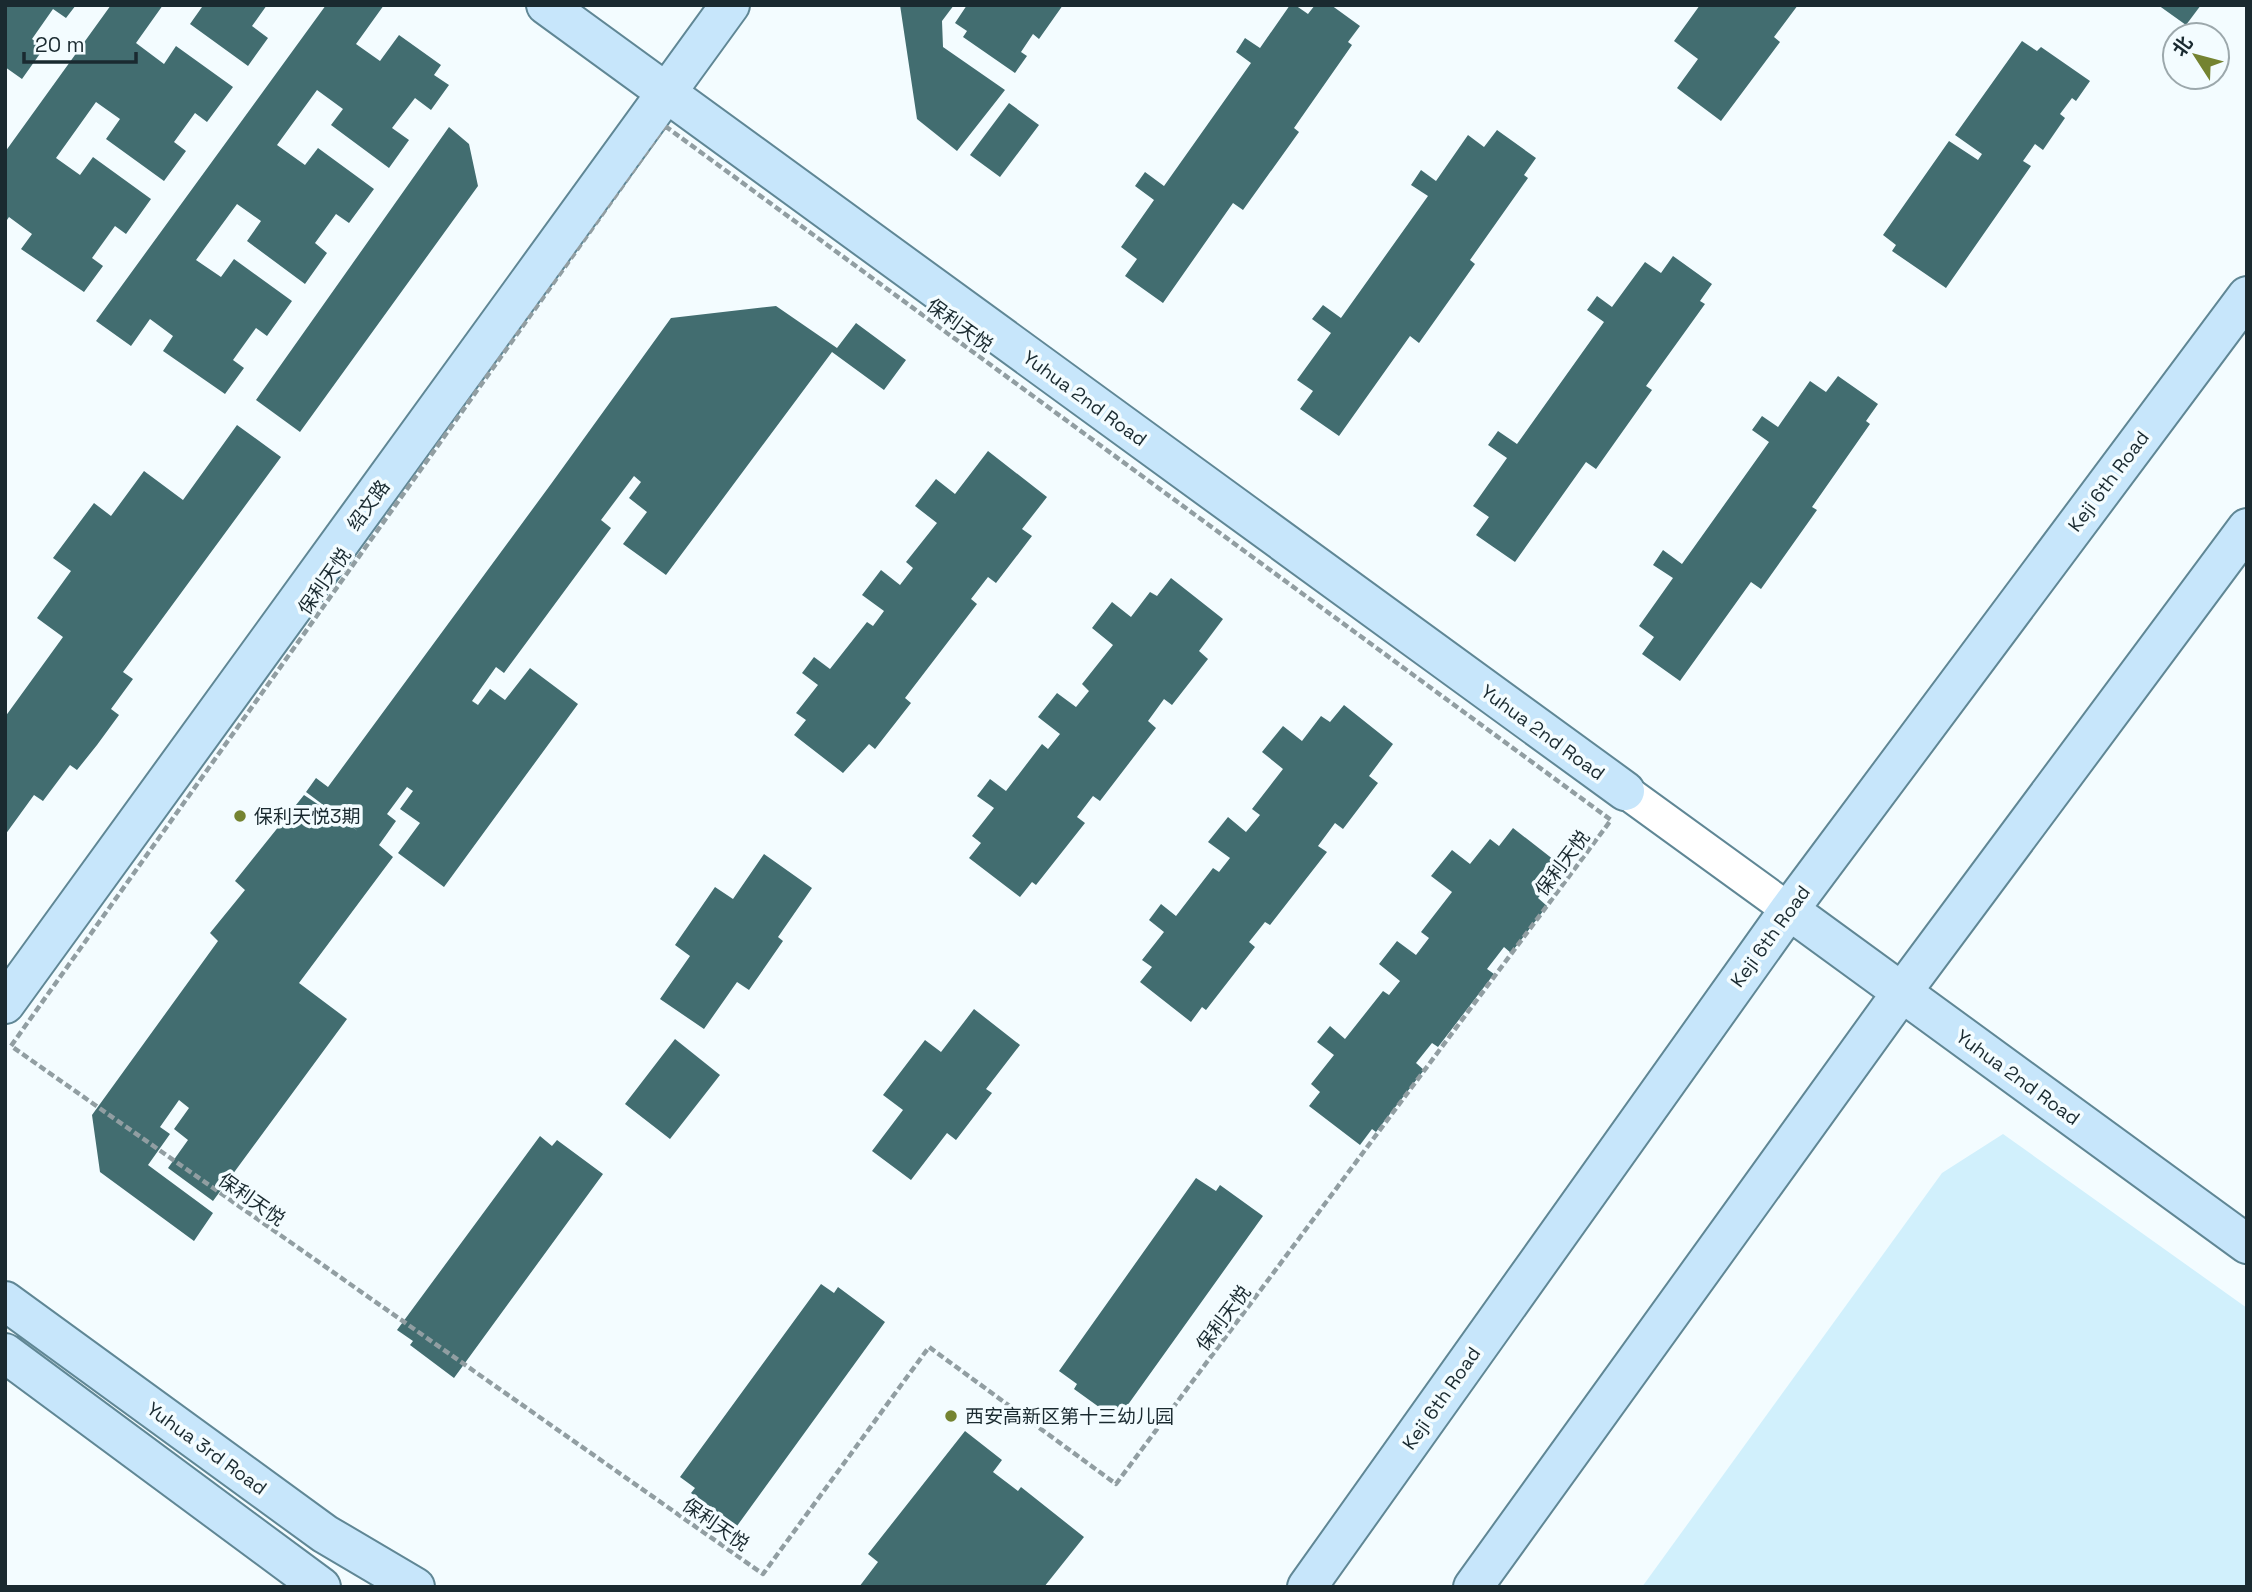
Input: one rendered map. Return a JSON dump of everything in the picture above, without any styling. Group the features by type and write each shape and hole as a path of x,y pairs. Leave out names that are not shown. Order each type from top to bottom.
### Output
{"street":[{"name":"Yuhua 2nd Road","path":"546,5 1625,791"},
{"name":"绍文路","path":"5,1004 730,5"},
{"name":"Keji 6th Road","path":"1307,1587 1789,910 2247,296"},
{"path":"1473,1587 1902,992 2247,528"},
{"path":"1625,791 1789,910"},
{"name":"Yuhua 2nd Road","path":"1789,910 2247,1244"},
{"name":"Yuhua 3rd Road","path":"5,1301 325,1534 415,1587"},
{"path":"5,1353 321,1587"}],"path":[{"name":"保利天悦","path":"666,126 1611,820 1116,1484 929,1347 763,1574 44,1070 10,1046 666,126"}],"shaded area":[{"path":"2003,1134 2247,1308 2247,1587 1642,1587 1942,1173"}],"building":[{"path":"5,5 76,5 66,18 53,9 32,39 44,48 22,79 5,67"},
{"path":"111,5 163,5 136,43 164,64 176,46 233,87 207,122 195,113 174,142 186,151 164,181 106,139 120,119 96,102 56,158 80,175 93,157 151,199 126,234 115,226 92,258 103,266 84,292 21,249 32,234 9,217 5,223 5,152"},
{"path":"199,5 267,5 252,26 268,38 248,66 190,24 202,7"},
{"path":"326,5 384,5 356,44 380,61 399,35 441,65 434,75 449,85 431,110 415,98 392,128 409,140 389,168 331,125 343,109 317,90 277,145 305,165 318,148 374,189 349,223 336,214 315,243 327,253 305,284 247,241 261,221 237,204 196,260 221,277 234,259 292,301 267,336 256,328 233,360 244,368 225,394 163,351 173,336 150,319 131,346 96,321"},
{"path":"900,5 954,5 942,21 943,47 1005,90 957,151 917,119"},
{"path":"967,5 1063,5 1039,39 1033,34 1021,52 1027,56 1015,73 963,37 967,31 955,23"},
{"path":"1290,5 1295,5 1308,14 1315,5 1331,5 1360,26 1348,42 1352,45 1294,128 1299,132 1243,210 1233,203 1163,303 1125,276 1137,259 1121,247 1154,200 1135,186 1145,172 1164,186 1251,63 1236,52 1245,38 1260,48"},
{"path":"1700,5 1798,5 1774,37 1780,42 1721,121 1677,88 1698,59 1674,41"},
{"path":"2158,5 2201,5 2189,21 2180,21"},
{"path":"2022,41 2037,51 2041,47 2090,81 2076,101 2072,98 2060,114 2065,118 2043,150 2035,144 2023,161 2031,166 1946,288 1892,251 1896,245 1883,235 1949,141 1978,160 1982,154 1955,135"},
{"path":"1009,103 1039,125 1000,177 970,155"},
{"path":"449,127 469,144 478,186 300,432 256,400"},
{"path":"1497,130 1536,158 1524,175 1528,178 1470,260 1475,264 1419,343 1410,336 1339,436 1300,409 1313,391 1297,380 1331,333 1312,319 1323,305 1341,318 1428,196 1411,185 1421,170 1436,181 1468,135 1484,147"},
{"path":"1673,256 1712,284 1700,301 1705,304 1646,386 1652,390 1596,469 1586,462 1515,562 1476,535 1489,517 1473,506 1507,458 1488,445 1498,431 1517,444 1604,322 1587,310 1597,296 1612,307 1645,262 1661,273"},
{"path":"776,306 837,348 856,323 906,360 884,390 832,352 666,575 623,544 647,512 629,498 641,482 634,476 601,520 611,528 504,673 496,667 472,701 478,705 490,689 505,700 530,668 578,704 444,887 398,853 420,823 400,809 413,791 407,787 387,814 396,821 379,845 393,857 299,983 347,1019 213,1201 168,1168 188,1140 174,1129 189,1108 179,1100 160,1127 170,1134 148,1165 213,1213 194,1241 100,1172 92,1115 218,941 210,933 245,890 235,881 304,795 358,831 306,792 316,778 328,787 671,318"},
{"path":"1838,376 1878,404 1866,421 1870,424 1812,507 1817,510 1761,589 1751,582 1680,681 1642,654 1654,637 1639,626 1673,578 1653,565 1663,550 1682,564 1769,442 1752,430 1762,416 1778,427 1810,381 1826,392"},
{"path":"237,425 281,457 123,672 133,679 111,709 119,715 77,770 70,765 43,801 34,795 5,835 5,717 63,637 37,618 71,571 53,558 94,503 111,516 144,471 183,500"},
{"path":"988,451 1047,497 1022,529 1032,536 996,583 988,577 971,599 977,604 905,698 911,703 875,749 869,744 843,773 794,735 806,720 796,713 818,685 802,673 814,657 830,669 867,622 873,626 884,611 862,595 881,570 900,585 913,568 906,562 937,523 915,506 936,479 955,494"},
{"path":"1171,578 1223,619 1199,651 1208,659 1172,705 1164,699 1148,721 1156,728 1100,801 1093,796 1077,817 1085,823 1036,885 1032,882 1020,897 969,858 981,843 972,836 994,808 977,796 990,779 1006,791 1042,744 1048,749 1060,734 1038,717 1057,693 1076,707 1089,691 1082,684 1113,645 1092,628 1112,602 1131,617 1150,592 1157,596"},
{"path":"1344,705 1393,744 1369,776 1378,783 1343,829 1335,823 1318,846 1327,852 1270,925 1265,922 1249,942 1255,947 1206,1010 1202,1007 1191,1022 1140,982 1152,967 1142,960 1164,932 1149,920 1161,904 1176,916 1213,868 1219,872 1230,858 1208,842 1228,817 1246,832 1260,815 1252,809 1283,769 1262,752 1283,726 1302,741 1321,716 1330,722"},
{"path":"1513,828 1563,867 1538,898 1547,906 1511,953 1504,947 1487,969 1494,974 1438,1047 1432,1043 1416,1063 1424,1070 1376,1132 1372,1129 1360,1145 1309,1106 1320,1092 1311,1084 1334,1055 1317,1042 1330,1026 1345,1039 1383,991 1389,995 1400,981 1379,964 1397,941 1416,955 1429,938 1421,932 1452,892 1431,876 1452,850 1470,864 1490,839 1499,846"},
{"path":"764,854 812,888 778,937 783,941 749,990 737,982 704,1029 660,999 690,956 675,945 715,887 733,899"},
{"path":"974,1009 1020,1045 986,1089 992,1093 956,1140 947,1133 911,1180 872,1151 903,1110 883,1095 925,1040 941,1052"},
{"path":"675,1039 720,1075 670,1139 625,1104"},
{"path":"540,1136 552,1146 557,1140 603,1174 454,1378 410,1345 413,1341 397,1330"},
{"path":"1196,1178 1216,1191 1220,1185 1263,1216 1117,1420 1074,1389 1077,1384 1059,1371"},
{"path":"821,1284 834,1293 838,1287 885,1322 737,1526 691,1493 695,1488 680,1477"},
{"path":"965,1431 1002,1460 993,1472 1018,1491 1021,1487 1084,1537 1044,1587 859,1587 878,1562 868,1554"}],"place":[{"name":"保利天悦3期","path":"240,816"},
{"name":"西安高新区第十三幼儿园","path":"951,1416"}]}
